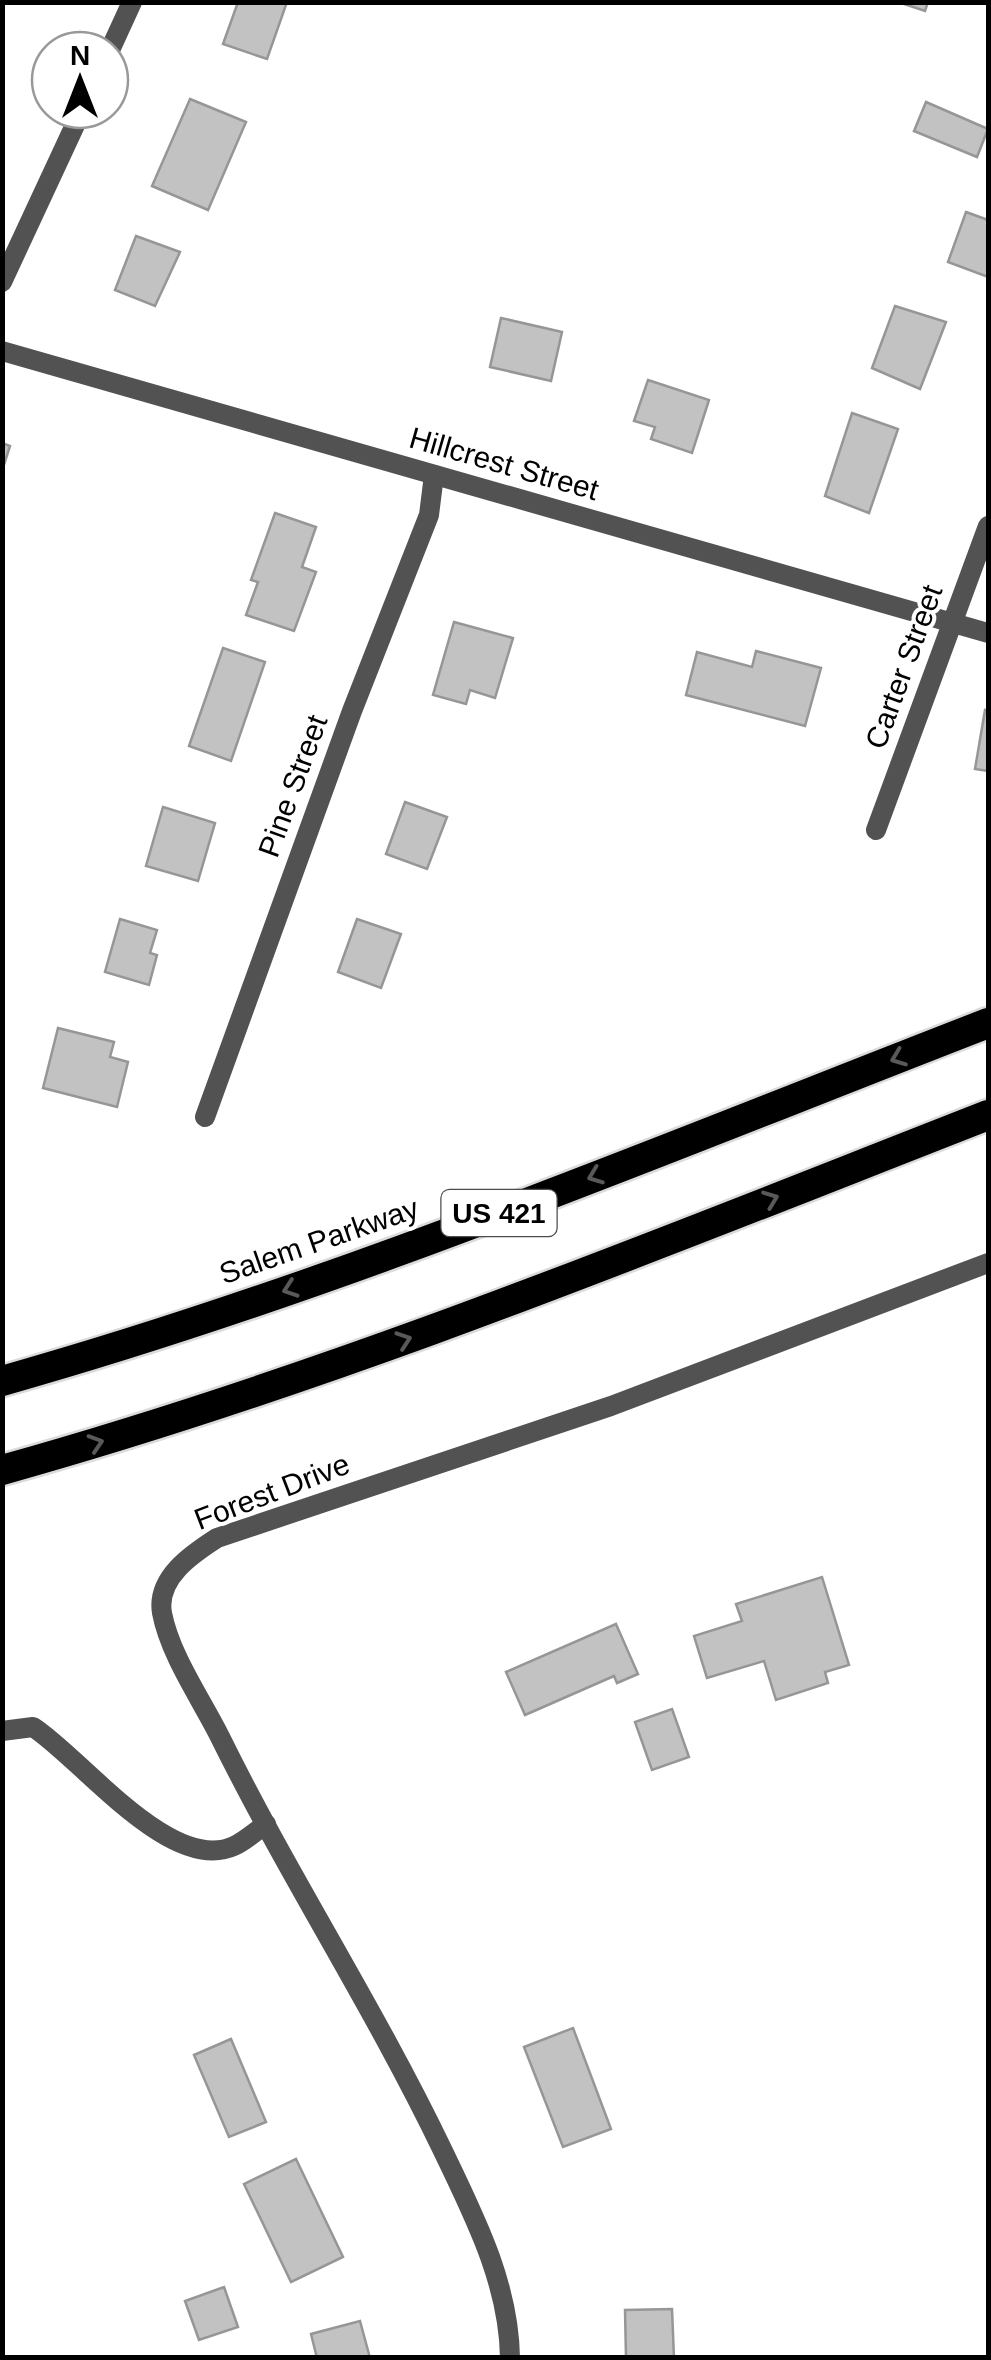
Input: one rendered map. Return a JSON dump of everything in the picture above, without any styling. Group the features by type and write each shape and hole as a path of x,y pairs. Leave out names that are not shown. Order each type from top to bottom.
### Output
{"highway":[{"name":"Salem Parkway","path":"2,1381 241,1306 420,1244 988,1023"},
{"name":"US 421","path":"2,1470 268,1388 432,1330 988,1115"}],"street":[{"path":"119,30 132,2"},
{"path":"2,282 73,130"},
{"name":"Hillcrest Street","path":"2,351 988,633"},
{"name":"Pine Street","path":"204,1117 352,711 429,516 434,475"},
{"name":"Carter Street","path":"876,830 988,526"},
{"name":"Forest Drive","path":"510,2358 503,2296 484,2236 421,2105 266,1824 162,1613 170,1580 191,1554 217,1538 611,1406 988,1263"},
{"path":"2,1731 33,1727 56,1742 124,1808 195,1849 231,1848 266,1824"}],"building":[{"path":"238,2 287,2 267,59 223,44"},
{"path":"898,2 928,2 925,11"},
{"path":"190,99 246,122 208,210 152,186"},
{"path":"926,102 988,129 977,157 914,131"},
{"path":"966,212 988,220 988,277 948,262"},
{"path":"136,236 180,252 155,306 115,290"},
{"path":"895,306 946,322 920,389 872,368"},
{"path":"501,318 562,332 551,381 490,367"},
{"path":"648,380 709,400 692,453 651,439 655,427 634,421"},
{"path":"852,413 898,429 869,513 825,496"},
{"path":"2,443 10,446 2,471"},
{"path":"275,513 316,527 302,567 316,572 294,631 246,615 258,582 251,580"},
{"path":"454,622 513,638 495,698 470,690 466,704 433,695"},
{"path":"223,648 265,662 231,761 189,746"},
{"path":"756,651 821,668 805,726 686,695 697,652 752,667"},
{"path":"985,710 988,711 988,771 975,769"},
{"path":"405,802 447,817 427,869 386,854"},
{"path":"163,807 215,823 198,881 146,866"},
{"path":"120,919 157,930 150,953 157,955 149,985 105,972"},
{"path":"357,919 401,934 381,988 338,972"},
{"path":"58,1028 114,1042 110,1057 128,1062 117,1107 43,1088"},
{"path":"822,1577 849,1665 825,1672 828,1683 776,1700 764,1661 707,1678 694,1636 742,1621 736,1604"},
{"path":"616,1624 638,1674 617,1683 614,1676 525,1715 506,1672"},
{"path":"672,1709 689,1757 652,1770 635,1722"},
{"path":"573,2028 611,2129 563,2147 524,2047"},
{"path":"231,2039 266,2122 229,2137 194,2055"},
{"path":"296,2159 343,2257 291,2282 244,2184"},
{"path":"224,2287 238,2327 199,2340 185,2301"},
{"path":"672,2309 674,2358 626,2358 625,2310"},
{"path":"360,2321 370,2358 317,2358 311,2334"}]}
